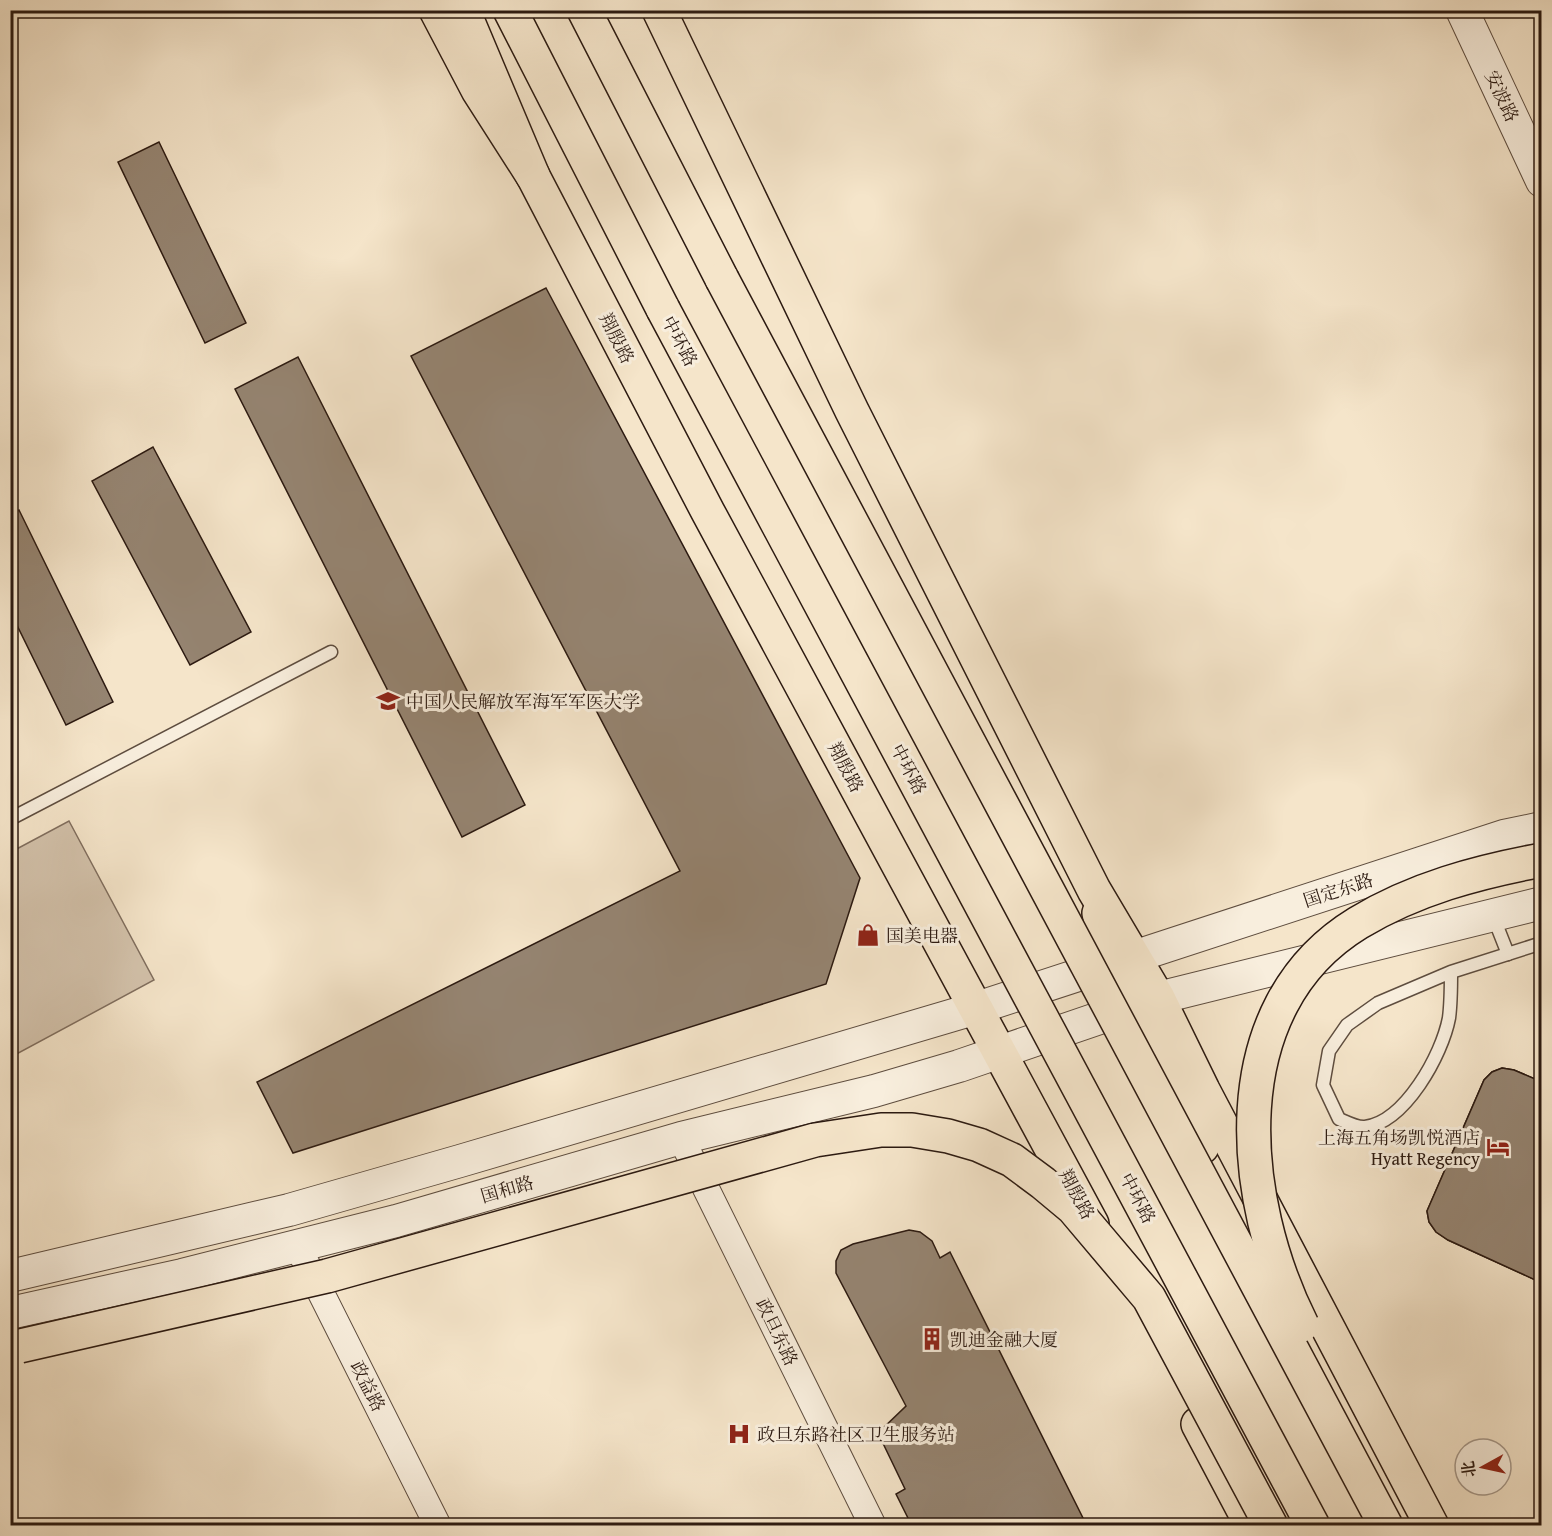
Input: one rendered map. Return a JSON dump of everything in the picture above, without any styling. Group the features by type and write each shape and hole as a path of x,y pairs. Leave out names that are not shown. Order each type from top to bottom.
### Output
{"main road":[{"name":"翔殷路","path":"436,10 478,90 533,176 708,512 1001,1051 1252,1526"},
{"path":"463,10 533,176"},
{"name":"中环路","path":"510,10 663,309 1313,1526"},
{"path":"584,10 722,279 1386,1526"},
{"path":"659,10 852,411 1094,890 1122,959 1395,1526"},
{"path":"1407,1526 1290,1302 1271,1252 1261,1211 1254,1166 1254,1122 1264,1046 1278,1011 1298,979 1322,953 1356,924 1400,901 1452,881 1542,860"},
{"path":"1145,1003 1203,1090 1431,1526"},
{"path":"15,1347 327,1276 815,1140 881,1130 912,1130 979,1144 1012,1160 1073,1208 1149,1298 1271,1526"}],"street":[{"name":"安波路","path":"1462,10 1542,181"},
{"name":"国定东路","path":"977,1008 1504,836 1542,828"},
{"name":"国和路","path":"10,1313 298,1247 681,1138 874,1091 1145,1003 1542,903"},
{"path":"10,1276 121,1252 300,1207 977,1008"},
{"name":"政旦东路","path":"681,1138 873,1526"},
{"name":"政益路","path":"298,1247 438,1526"}],"lane":[{"path":"10,819 331,652"},
{"path":"1492,914 1508,954"},
{"path":"1451,972 1448,1020 1439,1048 1426,1075 1388,1120 1363,1128 1339,1119 1323,1085 1329,1051 1347,1025 1378,1003 1451,972 1542,943"},
{"path":"10,1519 14,1526"}],"shaded area":[{"path":"69,821 154,980 11,1057 11,852"}],"building":[{"path":"159,142 246,323 205,343 118,162"},
{"path":"546,288 860,878 826,984 293,1153 257,1082 680,871 411,356"},
{"path":"298,357 525,805 462,837 235,389"},
{"path":"153,447 251,632 190,665 92,481"},
{"path":"19,510 113,702 66,725 10,611 10,515"},
{"name":"上海五角场凯悦酒店 Hyatt Regency","path":"1502,1068 1514,1070 1542,1082 1542,1283 1448,1240 1436,1232 1429,1222 1427,1211 1484,1080 1492,1072"},
{"name":"上海五角场凯悦酒店 Hyatt Regency","path":"1502,1068 1514,1070 1542,1082 1542,1283 1448,1240 1436,1232 1429,1222 1427,1211 1484,1080 1492,1072"},
{"name":"凯迪金融大厦","path":"909,1230 920,1232 932,1241 940,1258 950,1252 1087,1526 912,1526 896,1494 905,1489 878,1433 906,1406 836,1273 836,1261 841,1250 853,1244"}],"place":[{"name":"中国人民解放军海军军医大学","path":"388,701"},
{"name":"国美电器","path":"868,935"},
{"name":"上海五角场凯悦酒店 Hyatt Regency","path":"1498,1147"},
{"name":"凯迪金融大厦","path":"932,1339"},
{"name":"政旦东路社区卫生服务站","path":"739,1434"}]}
